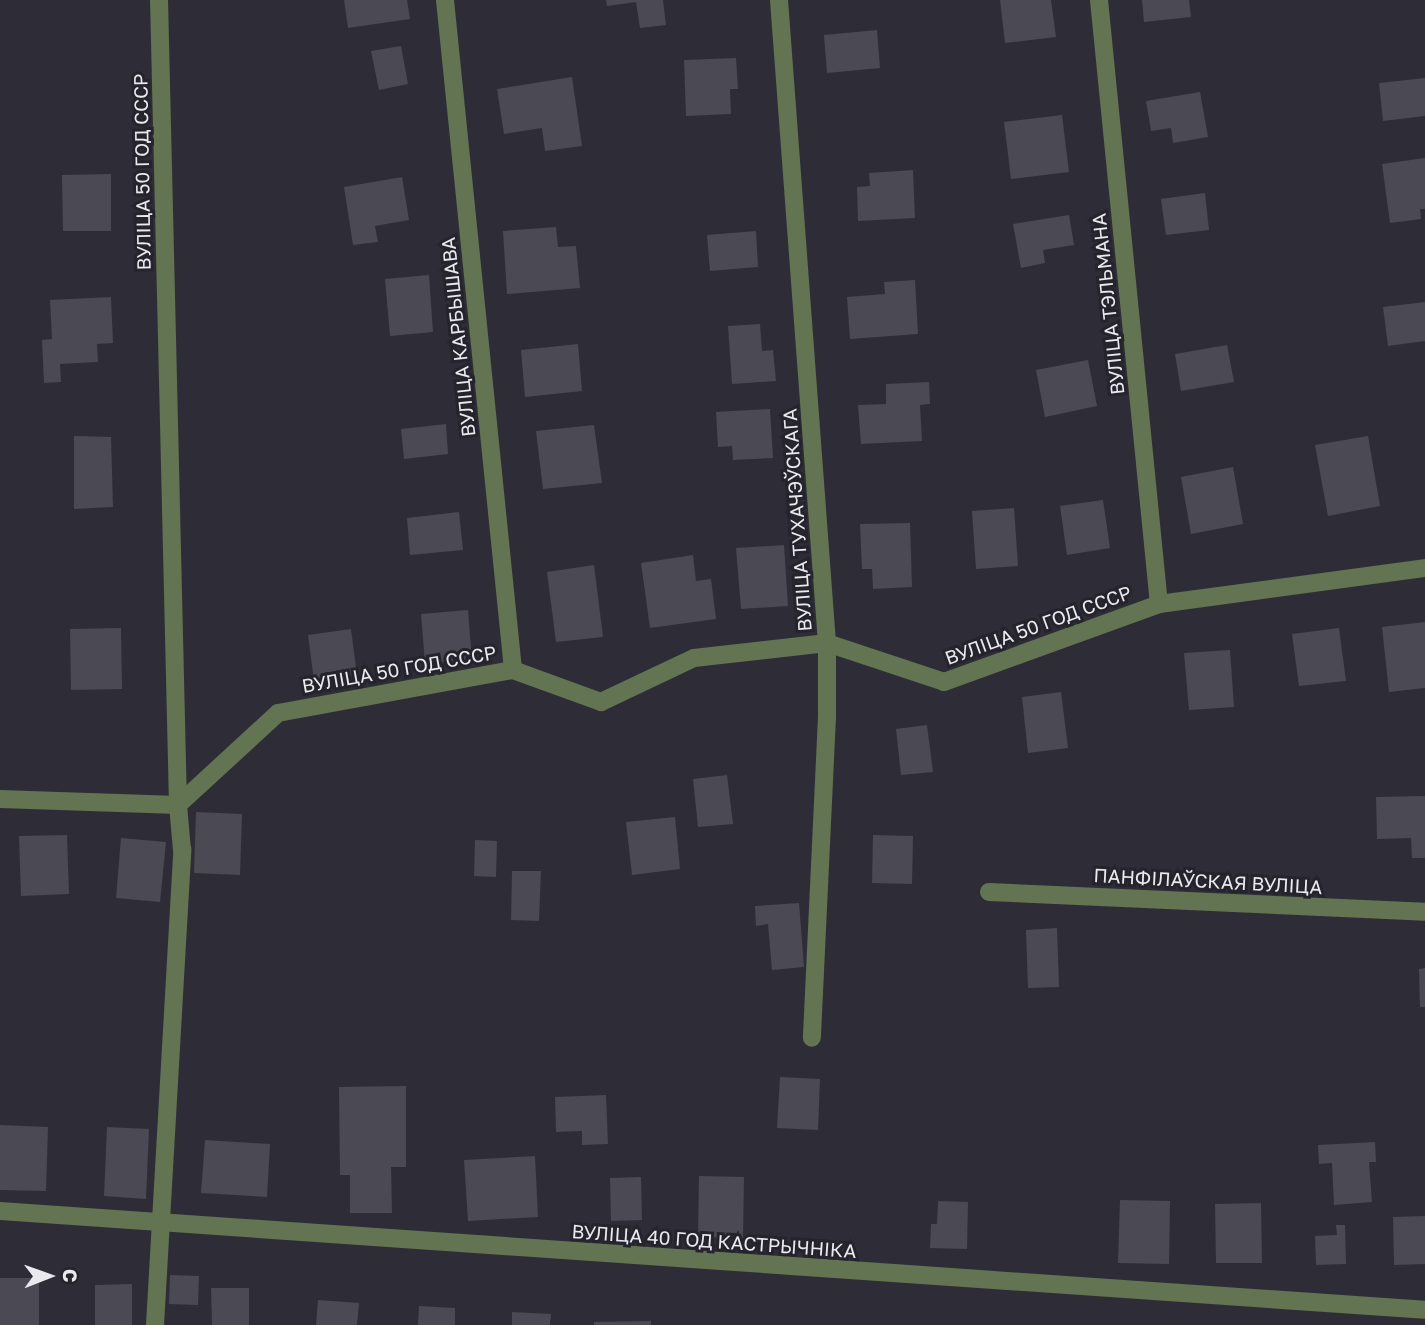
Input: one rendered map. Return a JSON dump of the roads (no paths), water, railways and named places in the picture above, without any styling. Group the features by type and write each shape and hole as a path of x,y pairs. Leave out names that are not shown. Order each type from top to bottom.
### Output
{"street":[{"name":"ВУЛІЦА 50 ГОД СССР","path":"159,0 178,805"},
{"name":"ВУЛІЦА КАРБЫШАВА","path":"445,0 513,670"},
{"name":"ВУЛІЦА ТУХАЧЭЎСКАГА","path":"779,0 827,643 827,717 812,1038"},
{"name":"ВУЛІЦА ТЭЛЬМАНА","path":"1099,0 1159,604"},
{"name":"ВУЛІЦА 50 ГОД СССР","path":"178,805 278,713 513,670 601,702 694,658 827,643 944,682 1159,604 1425,568"},
{"path":"0,799 178,805 182,850 155,1325"},
{"name":"ПАНФІЛАЎСКАЯ ВУЛІЦА","path":"989,892 1425,912"},
{"name":"ВУЛІЦА 40 ГОД КАСТРЫЧНІКА","path":"0,1211 1425,1310"}]}
